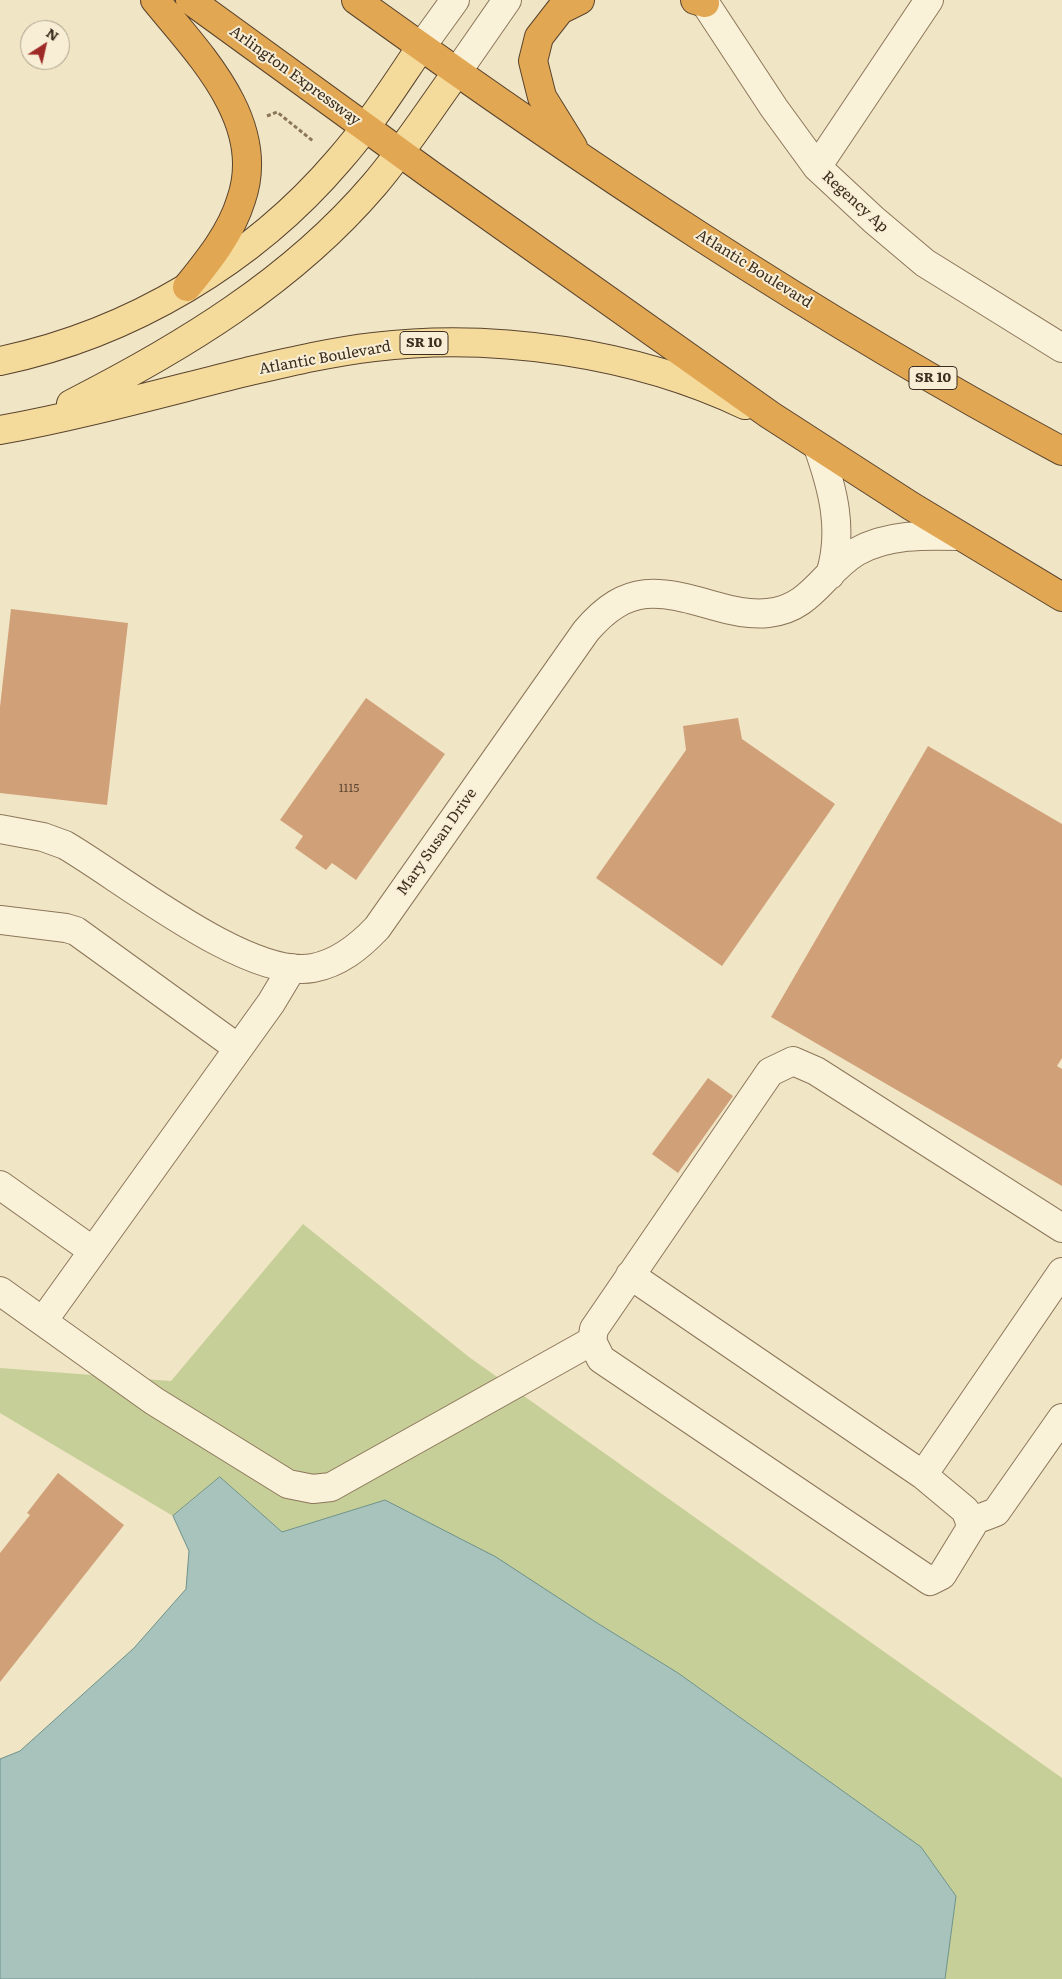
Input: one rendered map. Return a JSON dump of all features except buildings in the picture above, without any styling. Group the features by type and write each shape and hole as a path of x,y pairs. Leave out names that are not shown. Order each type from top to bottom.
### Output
{"highway":[{"path":"155,0 220,83 235,112 245,139 247,153 245,186 235,215 213,254 187,287"},
{"name":"Arlington Expressway","path":"190,0 399,152"},
{"path":"356,0 422,47"},
{"path":"578,155 542,97 533,61 539,37 560,10 580,0"},
{"name":"SR 10","path":"422,47 457,72"},
{"name":"Atlantic Boulevard","path":"457,72 700,236 805,302 932,378 1062,451"},
{"name":"Atlantic Boulevard","path":"399,152 710,373 818,447 959,536 1062,597"}],"main road":[{"path":"0,361 59,345 111,326 187,287 235,256 279,220 339,161 365,128 422,47"},
{"path":"10,429 63,408 146,364 195,335 258,292 303,257 344,219 373,186 457,72"},
{"name":"Atlantic Boulevard","path":"10,429 305,358 374,347 407,344 474,343 541,348 597,358 656,373 714,392 758,411 818,447"}],"street":[{"path":"422,47 455,0"},
{"path":"457,72 507,0"},
{"path":"817,167 929,0"},
{"name":"Regency Ap","path":"701,1 817,167 874,220 925,263 1062,348"},
{"path":"818,447 829,479 836,512 837,540 830,575"},
{"name":"Mary Susan Drive","path":"0,830 43,837 65,845 210,938 254,958 292,968 312,968 332,962 365,941 376,928 586,631 602,613 612,606 633,596 657,593 685,597 741,612 769,613 803,600 850,556 875,543 930,535 959,536"},
{"path":"0,920 66,928 76,931 238,1048"},
{"path":"43,1321 272,1002 292,968"},
{"path":"630,1276 923,1475 965,1510 972,1526 942,1575 930,1580 601,1359 592,1341 594,1329 630,1276 770,1072 793,1061 816,1071 1062,1228"},
{"path":"0,1185 93,1251"},
{"path":"923,1475 1062,1272"},
{"path":"0,1291 154,1400 288,1484 313,1489 331,1488 592,1341"},
{"path":"969,1520 996,1512 1062,1418"}],"path":[{"path":"265,117 276,112 313,141"}],"green space":[{"path":"303,1224 469,1357 1062,1778 1062,1979 945,1979 956,1896 921,1847 678,1673 594,1621 385,1500 282,1532 220,1477 173,1516 0,1413 0,1368 171,1381"}],"water":[{"path":"220,1477 282,1532 385,1500 496,1557 678,1673 921,1847 956,1896 945,1979 0,1979 0,1759 20,1751 134,1648 186,1589 189,1551 173,1516"}]}
